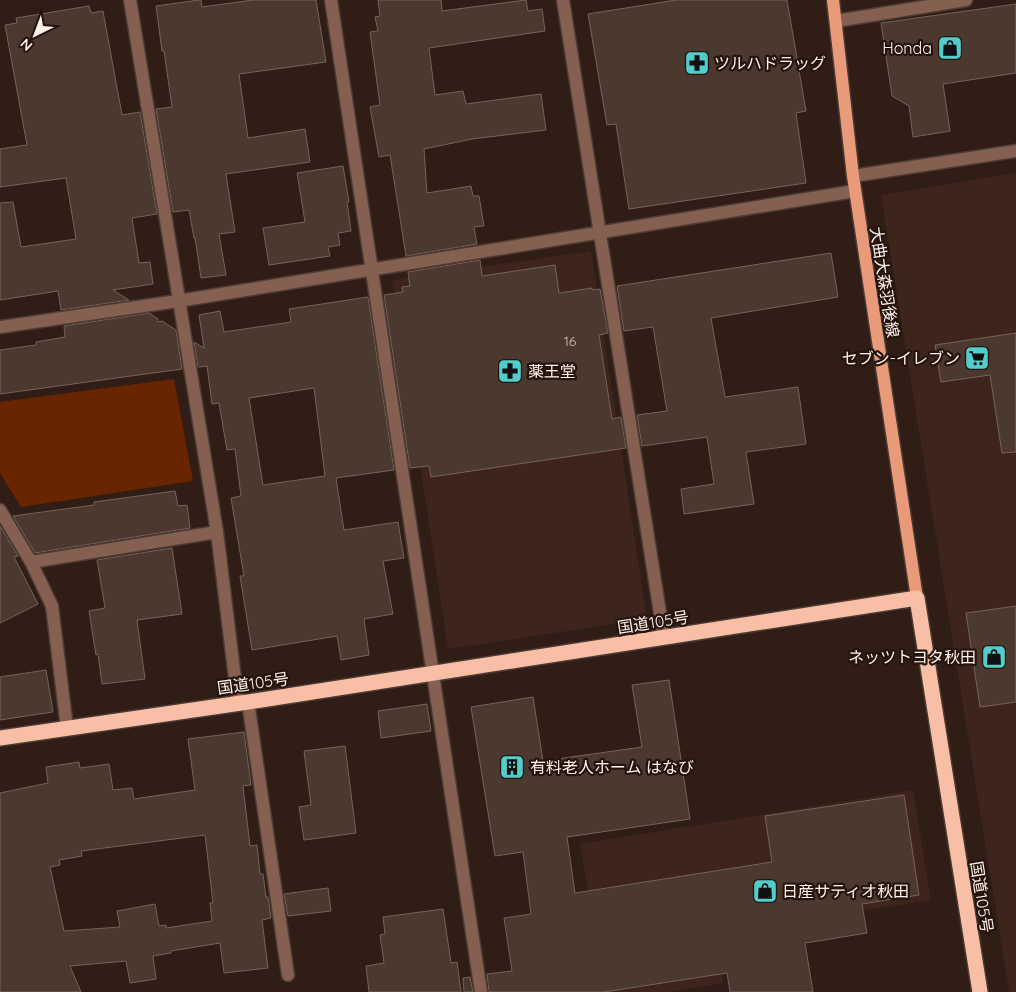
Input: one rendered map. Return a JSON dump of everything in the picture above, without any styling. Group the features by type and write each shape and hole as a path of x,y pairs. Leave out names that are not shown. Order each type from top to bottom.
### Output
{"highway":[{"name":"国道105号","path":"0,738 243,703 917,598 980,992"}],"main road":[{"name":"大曲大森羽後線","path":"833,0 853,176 917,598"}],"street":[{"path":"130,0 288,975"},
{"path":"330,0 481,992"},
{"path":"563,0 664,638"},
{"path":"836,21 966,0"},
{"path":"853,176 1016,151"},
{"path":"0,327 178,301 855,190"},
{"path":"0,510 31,562 52,606 67,728"},
{"path":"31,562 216,532"}],"shaded area":[{"path":"1016,173 1016,992 1009,992 881,195"},
{"path":"591,251 647,619 448,649 392,280"},
{"path":"174,379 193,481 21,507 0,473 0,402"},
{"name":"日産サティオ秋田","path":"913,790 931,900 716,934 724,983 671,992 605,992 580,844"}],"building":[{"path":"201,0 202,7 253,0 316,0 326,62 239,74 248,138 305,129 310,162 226,174 235,232 219,234 226,275 201,278 189,210 173,212 156,109 172,107 156,6"},
{"path":"378,0 441,0 442,11 526,0 528,11 542,9 545,31 429,48 435,95 463,91 466,104 541,94 546,130 472,139 424,149 427,193 471,186 473,196 479,196 484,226 474,227 477,244 406,256 390,155 379,157 370,107 380,105 370,32 378,31 375,17 380,16"},
{"name":"ツルハドラッグ","path":"676,0 787,0 806,111 796,113 806,183 629,209 616,124 607,125 588,14"},
{"name":"Honda","path":"1016,4 1016,73 943,84 950,131 913,137 909,106 892,96 881,23"},
{"path":"89,6 91,13 103,11 122,115 140,112 157,214 132,218 139,263 150,262 153,284 113,290 129,300 61,310 58,291 0,300 0,203 13,202 21,247 76,239 66,178 0,187 0,149 27,145 5,25 17,23 16,18"},
{"path":"343,166 349,202 347,202 351,231 338,233 340,245 328,247 330,256 269,265 263,228 305,222 297,173"},
{"path":"831,253 838,297 711,318 725,397 798,387 806,444 746,452 754,504 684,514 681,489 714,484 707,437 642,446 637,415 667,411 653,327 624,331 617,286"},
{"name":"薬王堂","path":"480,260 482,276 555,265 559,293 592,288 592,290 600,289 608,333 599,335 612,419 621,417 626,448 431,477 429,466 410,468 384,295 403,292 402,287 410,286 408,272"},
{"path":"368,297 394,470 336,478 344,530 398,522 404,558 383,561 393,614 364,619 369,655 341,660 337,636 252,650 240,576 244,576 231,498 241,496 235,449 227,450 219,403 212,404 207,366 198,367 194,342 204,348 199,315 220,311 224,332 291,322 289,309","holes":["314,388 325,476 263,485 249,398"]},
{"path":"149,313 158,319 158,322 162,321 176,330 182,369 0,394 0,350 36,345 36,342 65,337 64,326"},
{"name":"セブン-イレブン","path":"1016,333 1016,452 1002,453 990,375 941,382 935,345"},
{"path":"175,491 178,506 187,505 190,528 35,553 13,516 94,505 94,502"},
{"path":"0,526 18,556 14,557 38,604 0,623"},
{"path":"172,548 182,614 137,620 145,679 102,684 89,611 105,608 97,560"},
{"name":"ネッツトヨタ秋田","path":"1016,606 1016,702 980,707 966,613"},
{"path":"46,670 53,712 0,720 0,677"},
{"path":"669,680 690,819 567,837 575,893 772,862 765,816 904,795 919,895 862,904 867,933 805,943 813,992 730,992 727,973 604,992 489,992 487,974 512,971 504,918 531,914 523,852 495,856 471,707 533,697 543,761 642,747 632,685"},
{"path":"427,704 431,731 381,738 378,711"},
{"path":"244,732 251,785 243,786 250,846 257,845 260,874 263,874 271,918 262,920 268,968 224,973 220,943 153,956 156,979 130,983 126,961 70,966 81,992 0,992 0,793 48,783 46,767 79,762 80,768 109,764 113,790 132,788 134,799 195,790 188,739","holes":["205,835 213,903 210,903 212,921 166,928 166,925 159,926 155,904 117,911 120,927 64,931 50,867 60,865 59,860 82,856 81,851"]},
{"path":"345,746 356,833 304,840 299,807 311,805 304,751"},
{"path":"328,888 331,911 288,916 284,894"},
{"path":"443,909 451,963 457,962 461,992 369,992 366,966 384,963 380,935 385,934 383,917"},
{"path":"470,977 473,992 464,992 463,978"}],"place":[{"name":"Honda","path":"950,48"},
{"name":"ツルハドラッグ","path":"697,63"},
{"name":"セブン-イレブン","path":"977,358"},
{"name":"薬王堂","path":"510,371"},
{"name":"ネッツトヨタ秋田","path":"994,657"},
{"name":"有料老人ホーム はなび","path":"512,767"},
{"name":"日産サティオ秋田","path":"765,891"}]}
